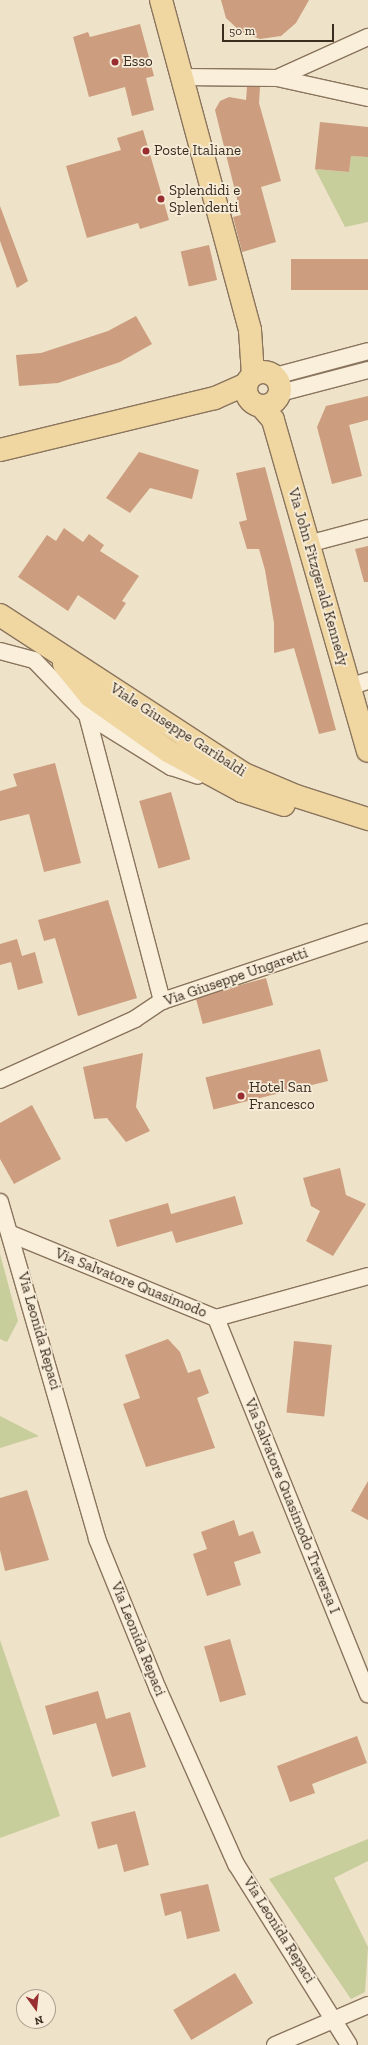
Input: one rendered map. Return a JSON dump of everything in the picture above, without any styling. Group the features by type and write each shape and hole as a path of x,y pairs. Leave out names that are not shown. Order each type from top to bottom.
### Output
{"main road":[{"path":"161,0 250,330 253,392"},
{"path":"0,450 24,442 215,398 253,392 273,403 277,385 264,372 253,392"},
{"name":"Via John Fitzgerald Kennedy","path":"253,392 273,420 308,544 359,684 368,751"},
{"path":"0,443 24,442"},
{"name":"Viale Giuseppe Garibaldi","path":"0,615 242,773 296,796 368,819"},
{"path":"52,649 90,696 168,751 242,791 368,834"}],"street":[{"path":"277,78 368,37"},
{"path":"183,77 277,78 368,98"},
{"path":"277,385 368,351"},
{"path":"277,385 368,370"},
{"path":"308,544 368,528"},
{"path":"0,651 34,660 87,715 171,766 242,791"},
{"path":"87,715 162,1001"},
{"name":"Via Giuseppe Ungaretti","path":"0,1080 135,1019 162,1001 368,932"},
{"name":"Via Leonida Repaci","path":"0,1202 11,1234 97,1539 158,1689 236,1864 335,2019 349,2045"},
{"name":"Via Salvatore Quasimodo","path":"11,1234 216,1318 368,1276"},
{"name":"Via Salvatore Quasimodo Traversa I","path":"216,1318 368,1694"},
{"path":"275,2045 368,2005"}],"green space":[{"path":"351,156 368,157 368,222 345,227 315,169 349,172"},
{"path":"0,1254 18,1321 7,1342 0,1339"},
{"path":"0,1416 39,1436 0,1448"},
{"path":"0,1640 60,1816 0,1838"},
{"path":"368,1839 368,1861 334,1878 368,1947 365,1992 351,1999 269,1879"}],"building":[{"path":"221,0 309,0 296,23 281,36 260,39 241,32 226,18"},
{"name":"Esso","path":"140,24 154,76 146,78 154,110 132,116 125,87 89,97 73,37 88,32 90,37"},
{"path":"247,87 260,87 259,103 281,181 261,187 276,242 242,252 233,217 241,215 215,110 220,101 229,97 246,100"},
{"path":"320,122 368,127 368,157 351,156 349,172 315,169"},
{"path":"143,130 169,220 140,229 138,223 87,238 66,166 121,150 117,138"},
{"path":"0,206 28,281 17,288 0,241"},
{"path":"209,245 217,280 189,287 181,252"},
{"path":"291,259 368,259 368,290 291,290"},
{"path":"136,316 152,344 120,362 58,383 19,386 16,355 41,353 108,331"},
{"path":"368,396 368,420 349,425 362,476 332,484 317,427 326,406"},
{"path":"139,452 199,470 192,499 150,488 130,513 106,498"},
{"path":"265,467 336,730 319,734 294,648 274,653 274,623 265,570 259,549 247,549 239,522 247,520 236,473"},
{"path":"64,528 83,542 89,534 104,545 100,551 139,576 122,601 126,603 115,620 78,595 68,611 18,577 47,535 56,541"},
{"path":"368,546 368,582 364,582 355,549"},
{"path":"55,763 81,863 44,872 29,814 0,821 0,791 17,786 13,774"},
{"path":"171,792 190,859 159,868 139,801"},
{"path":"108,900 137,998 78,1016 55,938 44,941 38,920"},
{"path":"17,939 22,956 35,952 43,983 18,990 11,962 0,965 0,944"},
{"path":"266,978 273,1005 203,1024 195,997"},
{"name":"Hotel San Francesco","path":"320,1049 328,1081 213,1110 206,1078"},
{"path":"143,1053 136,1107 150,1131 126,1142 107,1118 94,1119 83,1067"},
{"path":"32,1105 61,1159 14,1184 0,1159 0,1123"},
{"path":"340,1168 346,1195 366,1204 333,1256 306,1241 320,1211 311,1206 303,1178"},
{"path":"235,1196 243,1224 176,1243 172,1231 117,1247 109,1220 168,1203 171,1214"},
{"path":"168,1339 180,1352 188,1373 200,1369 209,1393 197,1398 215,1448 146,1467 123,1404 140,1398 125,1355"},
{"path":"294,1341 332,1345 324,1417 286,1413"},
{"path":"368,1481 368,1520 351,1511"},
{"path":"27,1490 49,1560 5,1571 0,1550 0,1498"},
{"path":"234,1520 239,1536 253,1531 261,1553 234,1562 241,1585 207,1596 193,1554 207,1549 201,1532"},
{"path":"230,1639 246,1695 220,1702 204,1646"},
{"path":"98,1691 106,1719 130,1712 146,1767 112,1777 96,1723 53,1735 45,1706"},
{"path":"357,1736 367,1763 312,1784 315,1793 290,1802 277,1766"},
{"path":"135,1811 149,1865 124,1872 117,1844 98,1849 91,1822"},
{"path":"208,1884 220,1931 187,1939 181,1911 165,1916 160,1894"},
{"path":"235,1973 253,2003 191,2040 173,2010"}],"place":[{"name":"Esso","path":"115,62"},
{"name":"Poste Italiane","path":"146,151"},
{"name":"Splendidi e Splendenti","path":"161,199"},
{"name":"Hotel San Francesco","path":"241,1096"}]}
